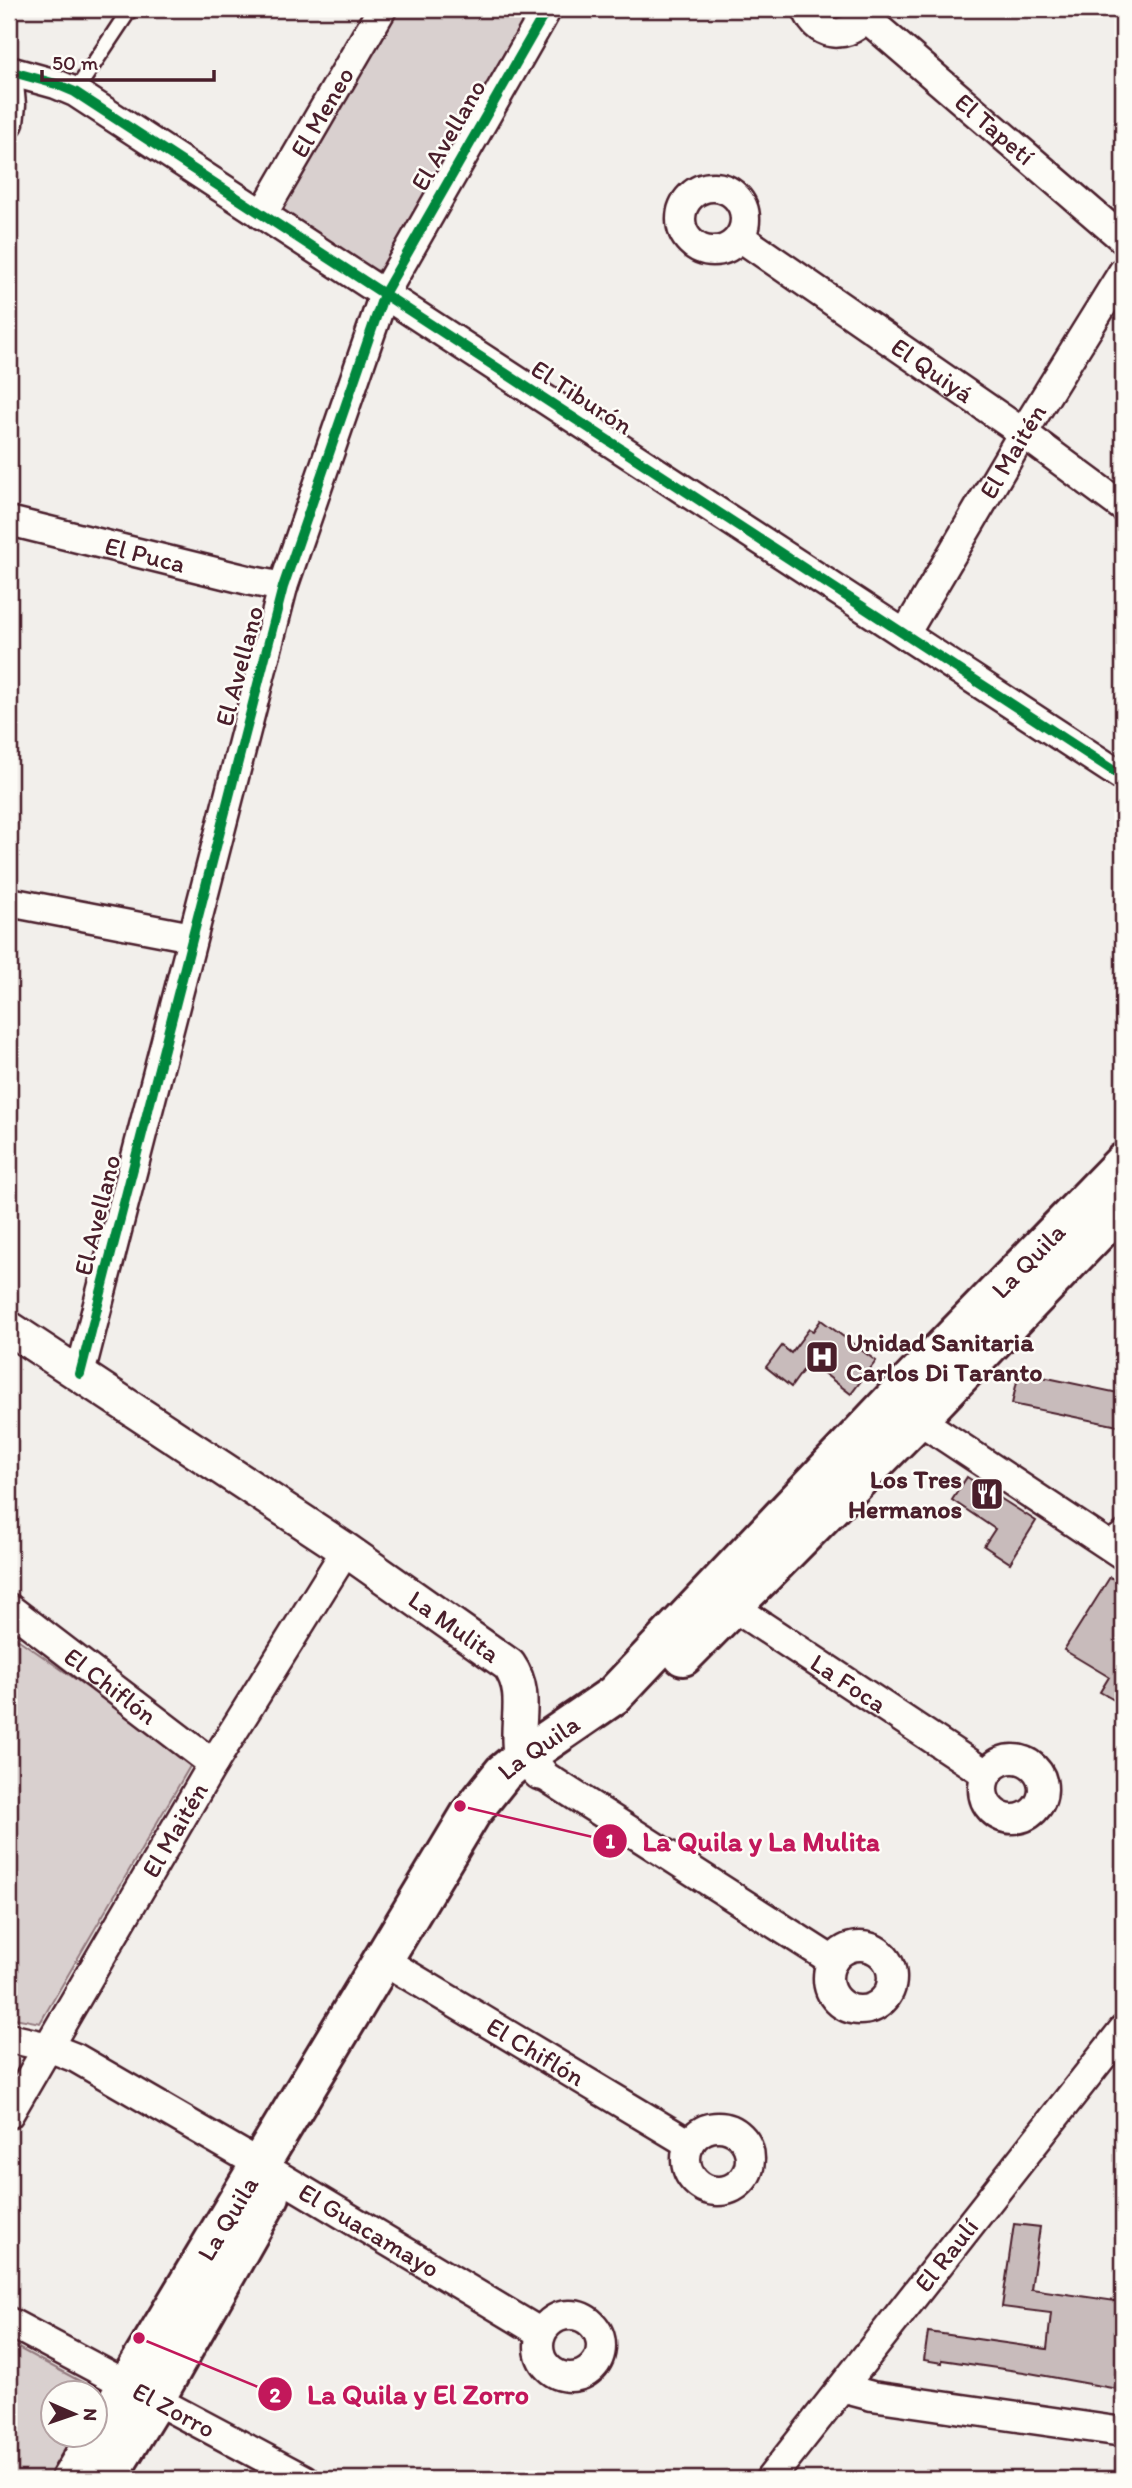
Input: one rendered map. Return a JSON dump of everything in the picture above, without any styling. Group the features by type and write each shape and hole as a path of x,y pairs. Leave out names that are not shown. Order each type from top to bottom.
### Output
{"main road":[{"name":"La Quila","path":"106,2479 141,2392 270,2171 393,1966 504,1805 521,1787 532,1765 606,1733 722,1599 904,1411 1123,1163"},
{"name":"La Quila","path":"904,1411 1123,1205"},
{"name":"La Quila","path":"71,2479 141,2392"}],"street":[{"name":"El Meneo","path":"262,215 382,9"},
{"name":"El Avellano","path":"80,1374 283,587 384,294 547,9"},
{"name":"El Tapetí","path":"807,9 816,24 836,33 848,32 858,27 868,14 1123,239"},
{"name":"El Tiburón","path":"9,71 75,92 1123,777"},
{"path":"9,85 9,123"},
{"name":"El Quiyá","path":"740,237 1023,433 1123,507"},
{"name":"El Maitén","path":"905,634 1023,433 1123,272"},
{"name":"El Puca","path":"9,521 283,587"},
{"path":"9,902 192,937"},
{"name":"La Mulita","path":"9,1328 346,1550 509,1665 517,1678 520,1692 520,1752 532,1765"},
{"path":"904,1411 1117,1542"},
{"name":"El Maitén","path":"9,2114 213,1764 346,1550"},
{"name":"La Foca","path":"722,1599 986,1774"},
{"name":"El Chiflón","path":"9,1608 213,1764"},
{"path":"532,1765 833,1961"},
{"name":"El Chiflón","path":"393,1966 690,2144"},
{"name":"El Raulí","path":"770,2479 1123,2030"},
{"name":"El Guacamayo","path":"9,2038 48,2047 76,2058 541,2333"},
{"name":"El Zorro","path":"9,2322 304,2479"},
{"path":"842,2388 872,2396 1123,2432"}],"lane":[{"path":"75,92 130,9"}],"shaded area":[{"path":"390,9 540,9 384,268 374,272 289,220 283,209 285,194"},
{"path":"9,1633 193,1761 40,2023 9,2017"},
{"path":"9,2343 78,2380 38,2380 38,2450 69,2450 51,2479 9,2479"}],"building":[{"name":"Unidad Sanitaria Carlos Di Taranto","path":"821,1320 876,1361 851,1394 809,1362 791,1387 766,1367 782,1346 791,1353 809,1329 813,1331"},
{"path":"1019,1372 1123,1394 1123,1427 1012,1404"},
{"path":"967,1477 1036,1521 1010,1563 984,1546 995,1529 952,1500"},
{"path":"1110,1577 1123,1585 1123,1705 1100,1692 1109,1677 1064,1650"},
{"path":"1014,2224 1040,2227 1031,2289 1123,2302 1123,2390 1024,2372 942,2360 942,2363 924,2360 928,2332 1047,2349 1051,2313 1002,2307"}],"cycle path":[{"path":"80,1374 283,587 384,294 547,9"},
{"path":"9,71 75,92 1123,777"}],"place":[{"name":"Unidad Sanitaria Carlos Di Taranto","path":"822,1357"},
{"name":"Los Tres Hermanos","path":"987,1494"},
{"name":"La Quila y La Mulita","path":"460,1806"},
{"name":"La Quila y El Zorro","path":"139,2338"}]}
